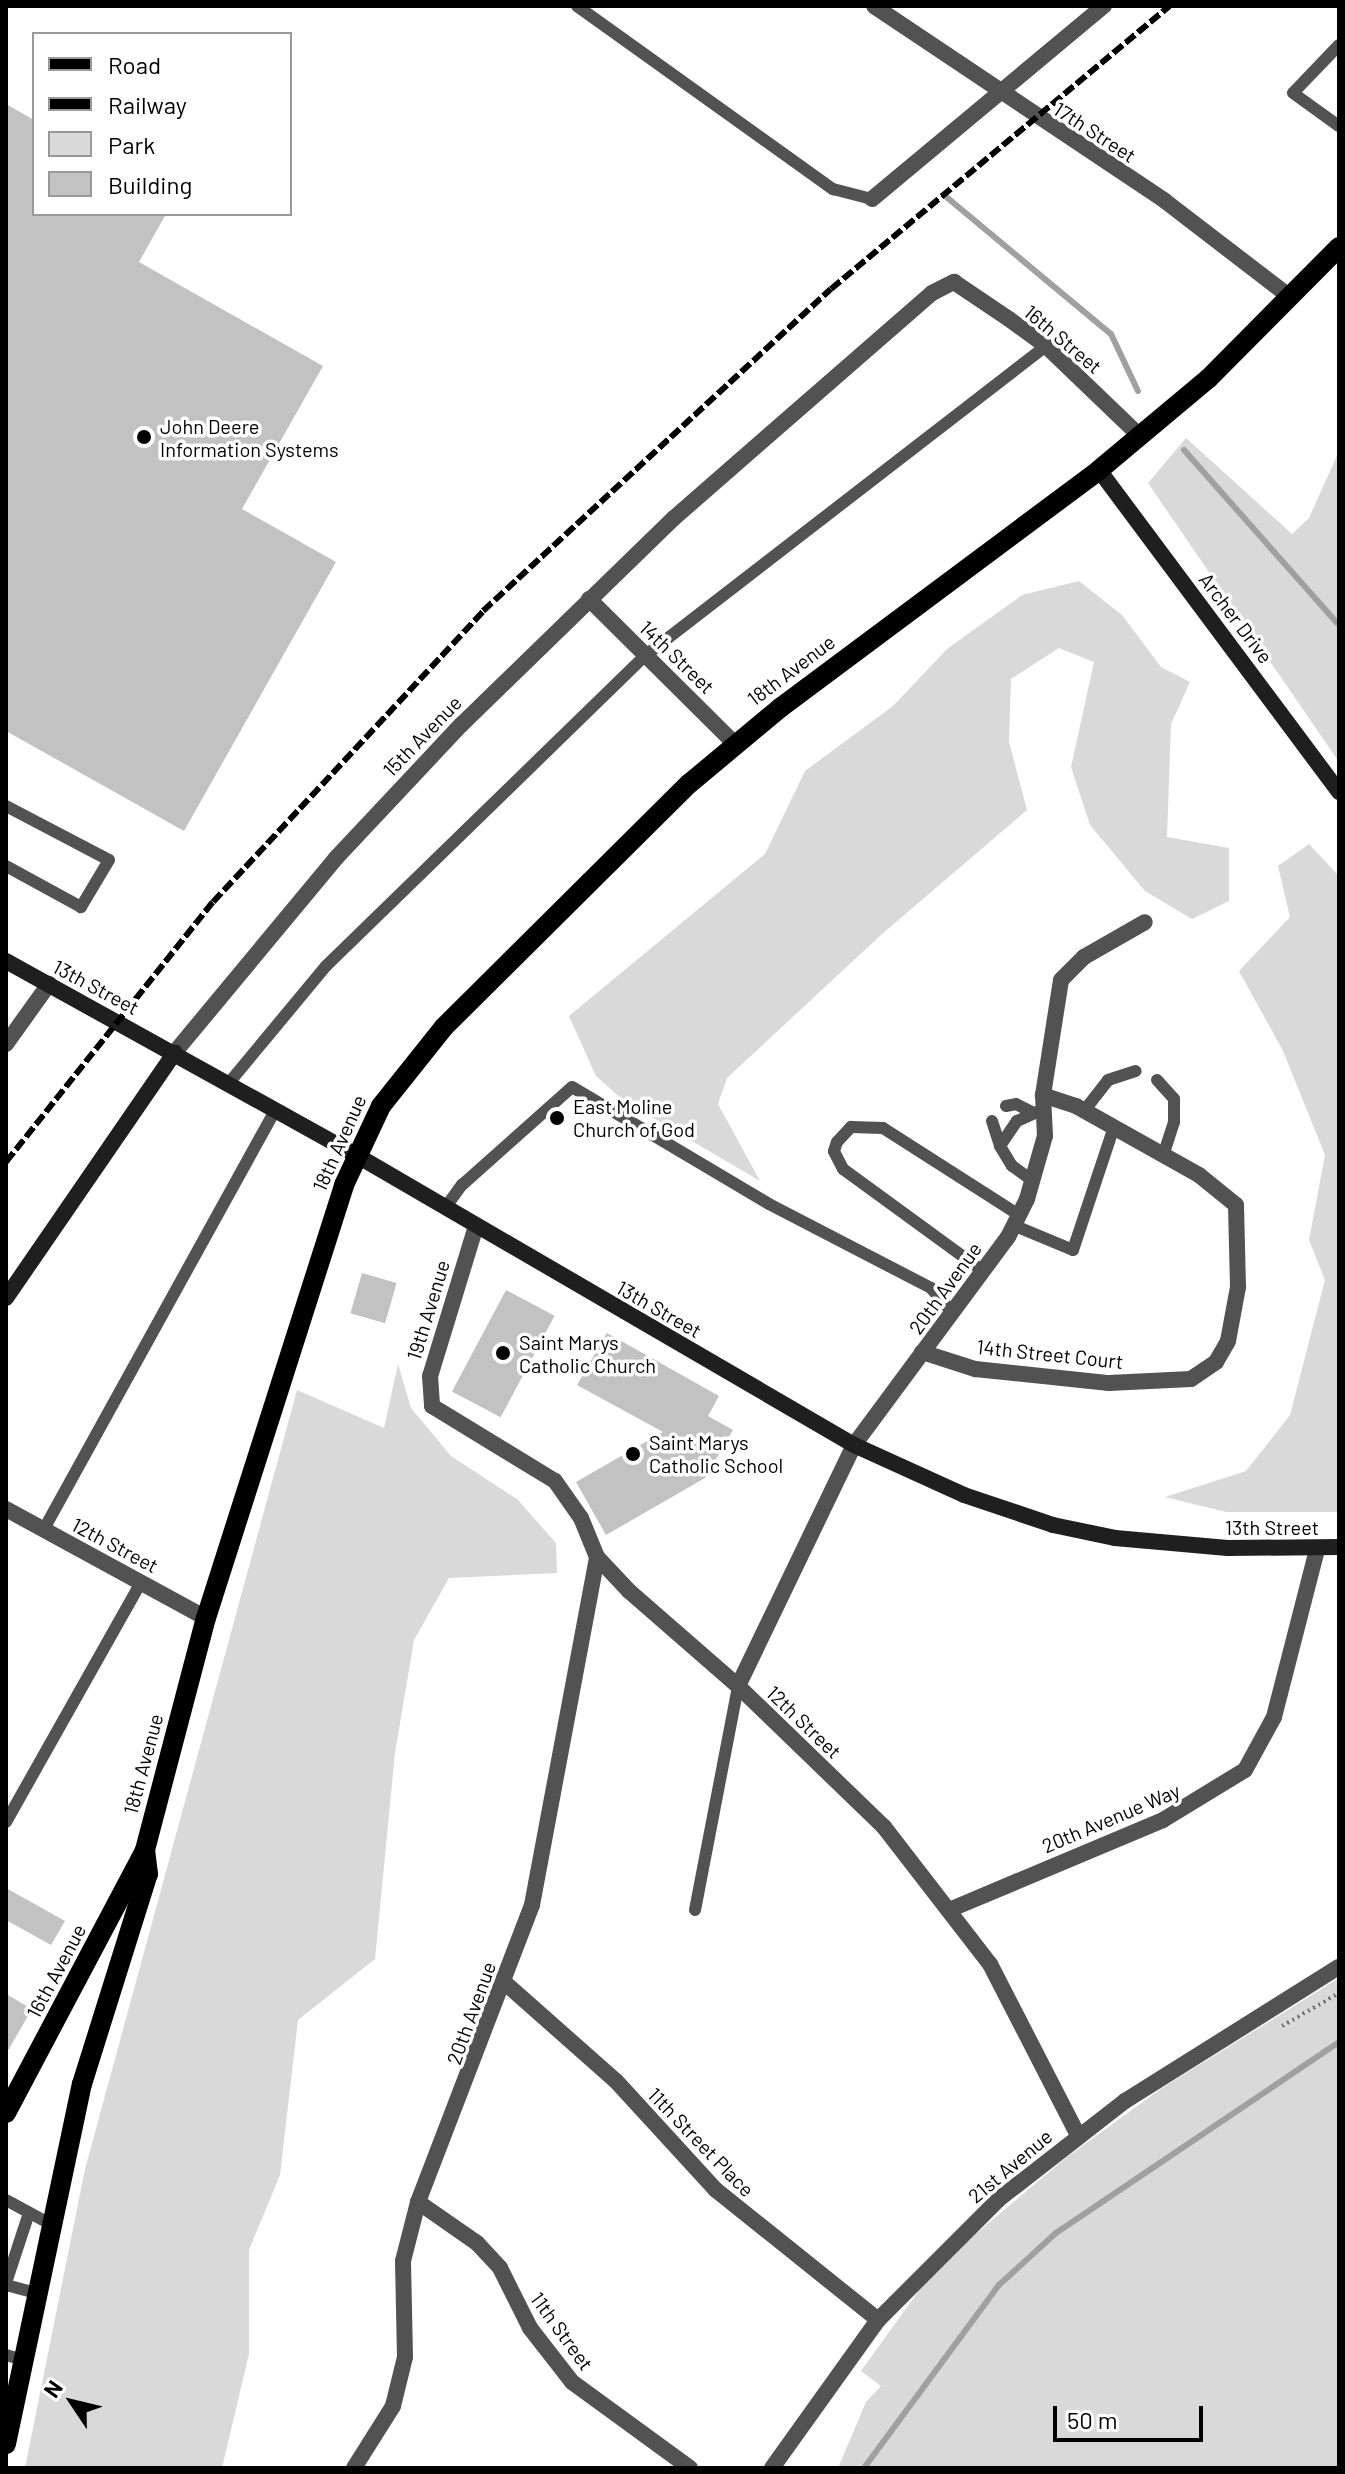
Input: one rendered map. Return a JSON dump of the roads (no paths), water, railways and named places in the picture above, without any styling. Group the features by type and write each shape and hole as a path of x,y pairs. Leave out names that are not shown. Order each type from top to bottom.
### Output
{"main road":[{"name":"18th Avenue","path":"6,2444 15,2357 40,2294 82,2084 148,1874 145,1850 206,1618 356,1155 381,1106 415,1058 735,744 1099,470 1208,379 1339,247"},
{"name":"16th Avenue","path":"6,2112 145,1850"}],"street":[{"name":"17th Street","path":"874,6 999,93 1165,201 1290,297"},
{"path":"872,199 1104,6"},
{"name":"16th Street","path":"954,282 1046,346 1140,436"},
{"name":"15th Avenue","path":"6,1298 175,1052 407,780 589,599 863,349 932,293 954,282"},
{"name":"Archer Drive","path":"1099,470 1339,792"},
{"name":"14th Street","path":"589,599 735,744"},
{"name":"20th Avenue","path":"738,1686 854,1445 983,1271 1016,1220 1033,1181 1045,1136 1040,1105 1061,980 1084,957 1145,922"},
{"name":"13th Street","path":"6,961 356,1155 854,1445 964,1495 1053,1525 1170,1544 1339,1547"},
{"path":"6,1044 49,984"},
{"name":"14th Street Court","path":"922,1352 975,1369 1109,1383 1191,1379 1207,1371 1228,1341 1235,1313 1241,1227 1236,1205 1222,1188 1084,1111 1040,1105"},
{"name":"19th Avenue","path":"432,1406 430,1376 476,1226"},
{"name":"12th Street","path":"432,1406 555,1481 581,1518 597,1557 738,1686 884,1827 990,1964 1078,2135"},
{"name":"12th Street","path":"6,1509 206,1618"},
{"name":"20th Avenue Way","path":"949,1910 1163,1820 1245,1770 1274,1717 1317,1549"},
{"name":"20th Avenue","path":"354,2468 393,2406 405,2357 403,2261 418,2202 504,1982 540,1872 597,1557"},
{"name":"21st Avenue","path":"772,2468 878,2320 989,2208 1078,2135 1167,2073 1339,1967"},
{"name":"11th Street Place","path":"504,1982 616,2081 716,2190 878,2320"},
{"name":"11th Street","path":"418,2202 477,2243 500,2268 530,2328 572,2382 690,2468"}],"lane":[{"path":"577,6 833,189 872,199"},
{"path":"1339,45 1293,93 1339,126"},
{"path":"228,1084 317,975 646,655 1046,346"},
{"path":"6,806 109,860 81,907 6,866"},
{"path":"1084,1111 1108,1080 1136,1071"},
{"path":"1157,1080 1174,1099 1174,1122 1163,1155"},
{"path":"445,1208 462,1185 572,1087 769,1204 931,1288 952,1312"},
{"path":"1006,1106 1040,1105"},
{"path":"1000,1146 1006,1131 1040,1105"},
{"path":"44,1529 275,1110"},
{"path":"992,1121 1000,1146 1012,1166 1033,1181"},
{"path":"983,1271 843,1169 834,1151 837,1142 851,1127 883,1128 1016,1220 1073,1250 1114,1127"},
{"path":"6,1822 141,1582"},
{"path":"695,1910 738,1686"},
{"path":"6,2218 10,2202 52,2225"},
{"path":"29,2213 6,2284 40,2294"}],"waterway":[{"path":"944,195 1111,334 1138,391"},
{"path":"1184,450 1337,623"},
{"path":"864,2468 999,2285 1056,2233 1339,2042"}],"railway":[{"path":"6,1162 213,902 483,611 831,289 1169,6"}],"place":[{"name":"John Deere Information Systems","path":"144,437"},
{"name":"East Moline Church of God","path":"557,1118"},
{"name":"Saint Marys Catholic Church","path":"503,1353"},
{"name":"Saint Marys Catholic School","path":"633,1454"}]}
